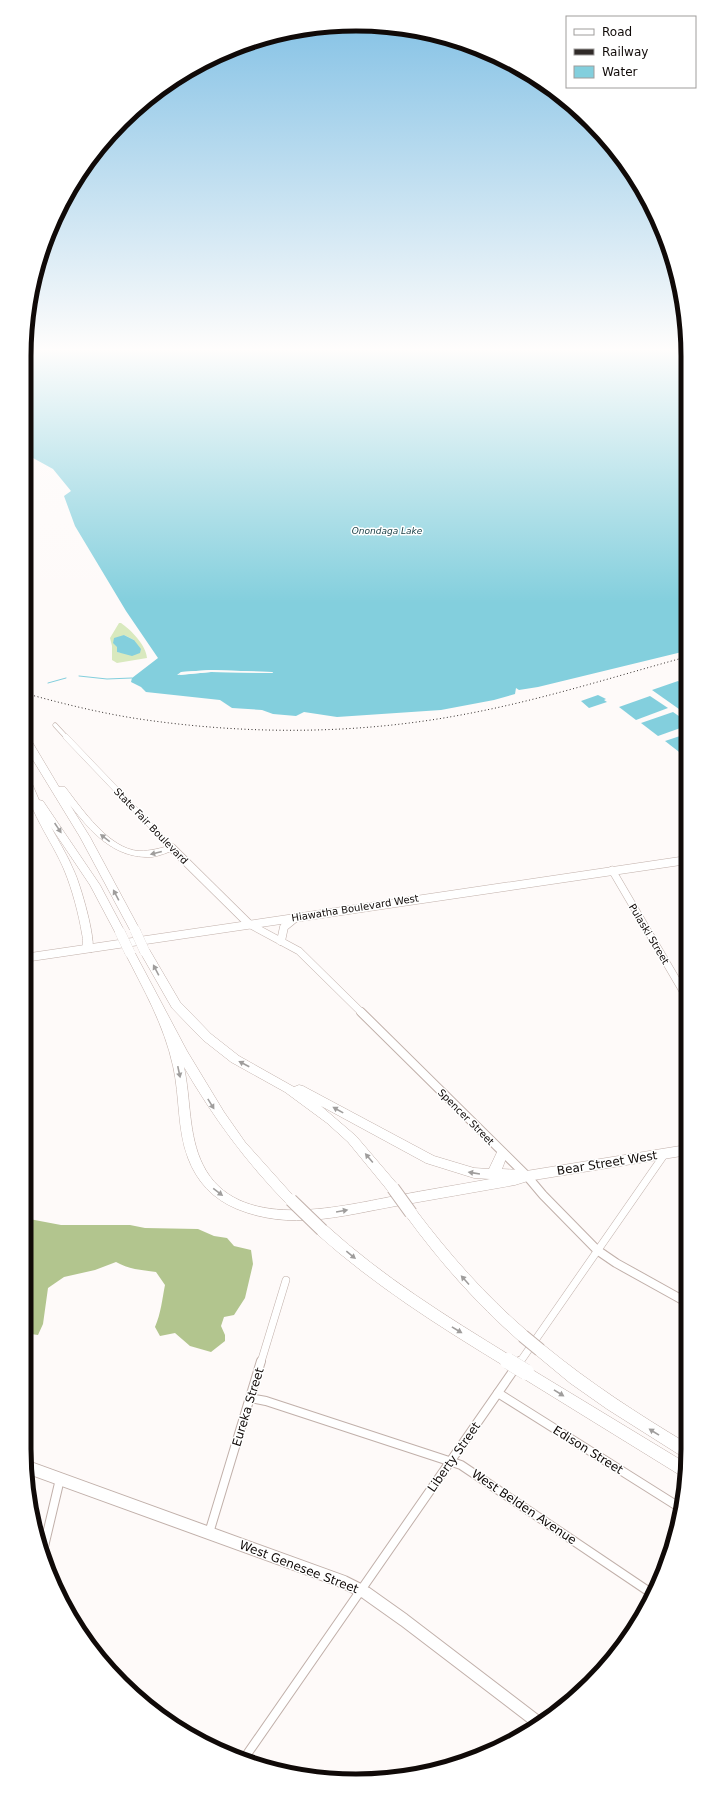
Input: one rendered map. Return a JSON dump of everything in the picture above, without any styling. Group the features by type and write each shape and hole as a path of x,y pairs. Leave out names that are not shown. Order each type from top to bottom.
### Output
{"highway":[{"path":"31,748 85,837 135,930 145,952 169,994 189,1020 235,1059 289,1089 331,1120 352,1138 393,1188 447,1260 470,1286 523,1336 566,1372 623,1413 681,1448"},
{"path":"37,760 87,820 109,842 121,849 140,854 157,854 172,848"},
{"path":"31,787 95,885 165,1021 214,1109 250,1156 291,1200 322,1230 369,1270 413,1302 680,1468"},
{"path":"31,789 40,814 70,872 88,935 88,948"},
{"path":"165,1021 179,1071 190,1146 194,1159 203,1178 212,1188 227,1199 245,1208 280,1217 327,1214 515,1180 527,1176"},
{"path":"260,1072 301,1090 430,1160 459,1170 492,1175 515,1174 527,1176"},
{"path":"492,1175 499,1164 502,1153"}],"main road":[{"name":"State Fair Boulevard","path":"172,848 249,924"},
{"name":"Hiawatha Boulevard West","path":"31,957 299,916 681,861"},
{"name":"Pulaski Street","path":"612,870 681,988"},
{"path":"281,941 283,927 299,916"},
{"name":"Spencer Street","path":"249,924 298,951 314,965 502,1153 527,1176 543,1195 597,1250 616,1263 681,1299"},
{"name":"Bear Street West","path":"527,1176 681,1151"},
{"name":"West Genesee Street","path":"32,1469 344,1582 361,1590 404,1620 535,1720"}],"street":[{"name":"State Fair Boulevard","path":"55,725 172,848"},
{"name":"Liberty Street","path":"247,1755 664,1153"},
{"name":"Eureka Street","path":"209,1533 286,1280"},
{"name":"Edison Street","path":"498,1393 676,1506"},
{"name":"West Belden Avenue","path":"250,1398 266,1401 461,1465 648,1591"},
{"path":"45,1543 60,1479"}],"green space":[{"path":"119,623 121,623 141,643 147,658 117,663 112,660 112,646 110,638","holes":["124,635 134,640 123,653 117,652 117,647"]},
{"path":"31,1219 61,1225 130,1225 145,1228 198,1229 214,1236 227,1238 234,1246 251,1250 253,1264 245,1298 234,1315 224,1317 221,1326 225,1335 225,1341 211,1352 190,1346 175,1333 160,1336 155,1327 160,1312 165,1285 156,1272 130,1268 116,1262 95,1270 64,1277 48,1288 43,1324 38,1335 31,1334"}],"water":[{"name":"Onondaga Lake","path":"31,434 681,434 681,652 538,687 519,690 516,688 515,694 494,700 441,710 337,717 304,712 296,716 273,714 262,710 232,708 220,700 146,692 141,687 131,682 132,678 158,658 126,611 75,526 64,496 71,491 53,469 31,457","holes":["211,670 273,673 211,672 180,675 181,672"]},
{"path":"124,635 134,640 141,649 140,653 132,656 117,652 117,647 113,643 114,638"},
{"path":"678,681 681,683 681,710 652,690"},
{"path":"598,695 606,699 604,700 607,702 589,708 581,701"},
{"path":"650,696 668,708 636,720 619,707"},
{"path":"673,712 681,718 681,728 658,736 641,723"},
{"path":"681,736 681,753 665,741"}],"pier":[{"path":"211,670 273,673 211,672 177,675 181,672"}],"waterway":[{"path":"79,676 107,679 132,678"},
{"path":"48,683 66,678"}],"railway":[{"path":"31,695 105,713 174,724 258,730 342,729 425,721 466,714 549,695 681,658"}]}
